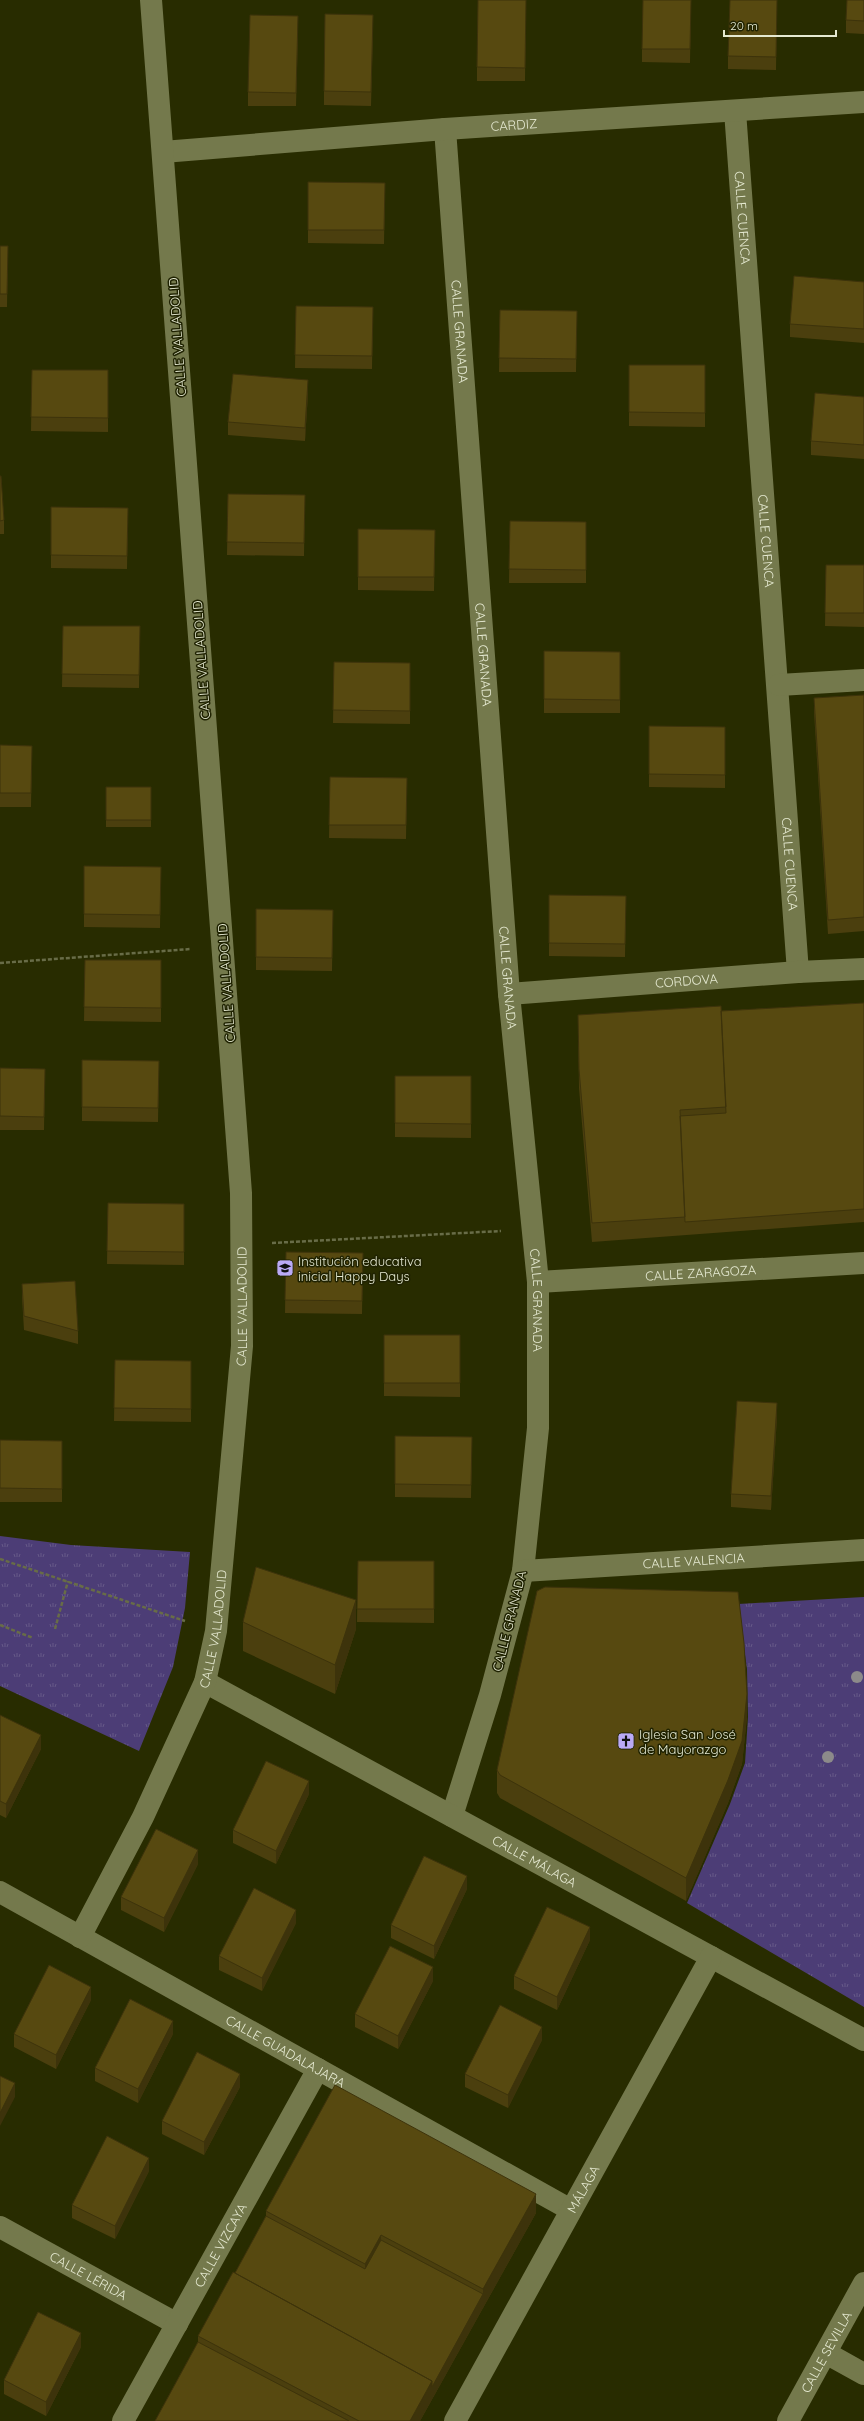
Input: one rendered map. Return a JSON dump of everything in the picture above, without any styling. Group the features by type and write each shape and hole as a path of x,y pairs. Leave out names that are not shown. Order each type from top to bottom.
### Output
{"street":[{"name":"CALLE VALLADOLID","path":"80,1937 143,1817 205,1682 216,1631 242,1346 241,1193 152,0"},
{"name":"CARDIZ","path":"163,152 445,129 864,102"},
{"name":"CALLE CUENCA","path":"735,110 779,685 798,972"},
{"name":"CALLE GRANADA","path":"445,129 509,994 538,1282 538,1428 523,1571 490,1695 452,1816"},
{"path":"779,685 864,680"},
{"name":"CORDOVA","path":"509,994 798,972 864,969"},
{"name":"CALLE ZARAGOZA","path":"538,1282 864,1263"},
{"name":"CALLE VALENCIA","path":"523,1571 864,1550"},
{"name":"CALLE MÁLAGA","path":"205,1682 864,2040"},
{"name":"CALLE GUADALAJARA","path":"0,1892 572,2210"},
{"name":"MÁLAGA","path":"455,2421 711,1957"},
{"name":"CALLE VIZCAYA","path":"123,2421 318,2069"},
{"name":"CALLE LÉRIDA","path":"0,2227 176,2324"},
{"name":"CALLE SEVILLA","path":"788,2421 864,2283"},
{"path":"826,2353 864,2374"}],"path":[{"path":"0,963 223,946"},
{"path":"242,1244 532,1230"},
{"path":"0,1558 216,1631"},
{"path":"55,1629 68,1582"},
{"path":"0,1625 33,1638"}],"green space":[{"path":"0,1536 71,1545 190,1552 185,1608 173,1667 139,1751 0,1686"},
{"path":"864,1597 864,2007 687,1903 730,1804 745,1763 748,1717 747,1669 738,1604"}],"building":[{"path":"478,0 526,0 525,68 477,67"},
{"path":"643,0 691,0 690,49 642,49"},
{"path":"730,0 777,0 776,57 728,56"},
{"path":"847,0 864,0 864,21 846,20"},
{"path":"325,14 373,15 371,92 324,91"},
{"path":"250,15 298,16 296,93 248,92"},
{"path":"308,182 385,183 384,230 308,230"},
{"path":"0,246 8,246 7,294 0,294"},
{"path":"794,276 864,282 864,329 790,324"},
{"path":"296,306 373,307 372,356 295,355"},
{"path":"500,310 577,311 576,359 499,358"},
{"path":"629,365 705,365 705,413 629,412"},
{"path":"32,370 108,370 108,418 31,417"},
{"path":"233,374 308,380 305,428 228,422"},
{"path":"815,393 864,397 864,445 811,441"},
{"path":"0,476 4,520 0,521"},
{"path":"228,494 305,495 304,543 227,542"},
{"path":"51,507 128,508 127,556 51,555"},
{"path":"510,521 586,522 586,570 509,569"},
{"path":"358,529 435,530 434,577 358,577"},
{"path":"826,565 864,565 864,613 825,613"},
{"path":"63,626 140,626 139,675 62,674"},
{"path":"544,651 620,652 620,700 544,699"},
{"path":"334,662 410,663 410,711 333,710"},
{"path":"864,695 864,917 828,920 814,698"},
{"path":"649,726 725,727 725,775 649,774"},
{"path":"0,745 32,746 31,793 0,793"},
{"path":"330,777 407,778 406,825 329,825"},
{"path":"106,787 151,787 151,820 106,820"},
{"path":"84,866 161,867 160,915 84,914"},
{"path":"549,895 626,896 625,944 549,943"},
{"path":"256,909 333,910 332,958 256,957"},
{"path":"85,960 161,960 161,1008 84,1007"},
{"path":"864,1003 864,1209 685,1222 680,1116 726,1113 721,1011"},
{"path":"721,1006 726,1107 680,1110 685,1217 592,1223 579,1069 578,1015"},
{"path":"82,1060 159,1061 158,1108 82,1107"},
{"path":"0,1068 45,1069 44,1117 0,1116"},
{"path":"395,1076 471,1076 471,1124 395,1123"},
{"path":"108,1203 184,1204 184,1252 107,1251"},
{"path":"286,1252 363,1253 362,1301 285,1300"},
{"path":"75,1281 78,1331 24,1316 22,1284"},
{"path":"384,1335 460,1335 460,1383 384,1383"},
{"path":"115,1360 191,1361 191,1409 114,1408"},
{"path":"737,1401 777,1403 771,1496 731,1494"},
{"path":"395,1436 472,1437 471,1485 395,1484"},
{"path":"0,1440 62,1441 62,1489 0,1488"},
{"path":"358,1561 434,1561 434,1609 357,1609"},
{"path":"256,1567 356,1600 335,1665 243,1622"},
{"name":"Iglesia San José de Mayorazgo","path":"545,1587 738,1592 744,1643 747,1694 742,1741 728,1780 686,1878 500,1775 497,1770 537,1591"},
{"path":"0,1715 41,1735 6,1804 0,1801"},
{"path":"266,1761 309,1781 276,1851 233,1830"},
{"path":"156,1829 198,1850 164,1918 121,1897"},
{"path":"424,1856 467,1876 434,1946 391,1925"},
{"path":"254,1888 296,1910 262,1978 219,1956"},
{"path":"547,1907 590,1927 557,1997 514,1976"},
{"path":"390,1946 433,1967 398,2036 355,2014"},
{"path":"49,1965 91,1987 56,2055 14,2034"},
{"path":"130,1999 173,2021 138,2089 95,2068"},
{"path":"500,2005 542,2027 508,2095 465,2074"},
{"path":"197,2052 240,2074 204,2142 162,2121"},
{"path":"0,2076 15,2083 0,2113"},
{"path":"335,2085 536,2194 483,2289 381,2235 365,2264 266,2211"},
{"path":"107,2136 149,2158 115,2226 72,2205"},
{"path":"266,2216 365,2269 381,2240 483,2294 432,2387 432,2381 235,2273"},
{"path":"233,2272 432,2381 410,2421 359,2421 198,2336"},
{"path":"38,2312 81,2333 46,2402 4,2380"},
{"path":"198,2342 349,2421 155,2421"}],"place":[{"name":"Institución educativa inicial Happy Days","path":"285,1268"},
{"name":"Iglesia San José de Mayorazgo","path":"626,1741"}]}
